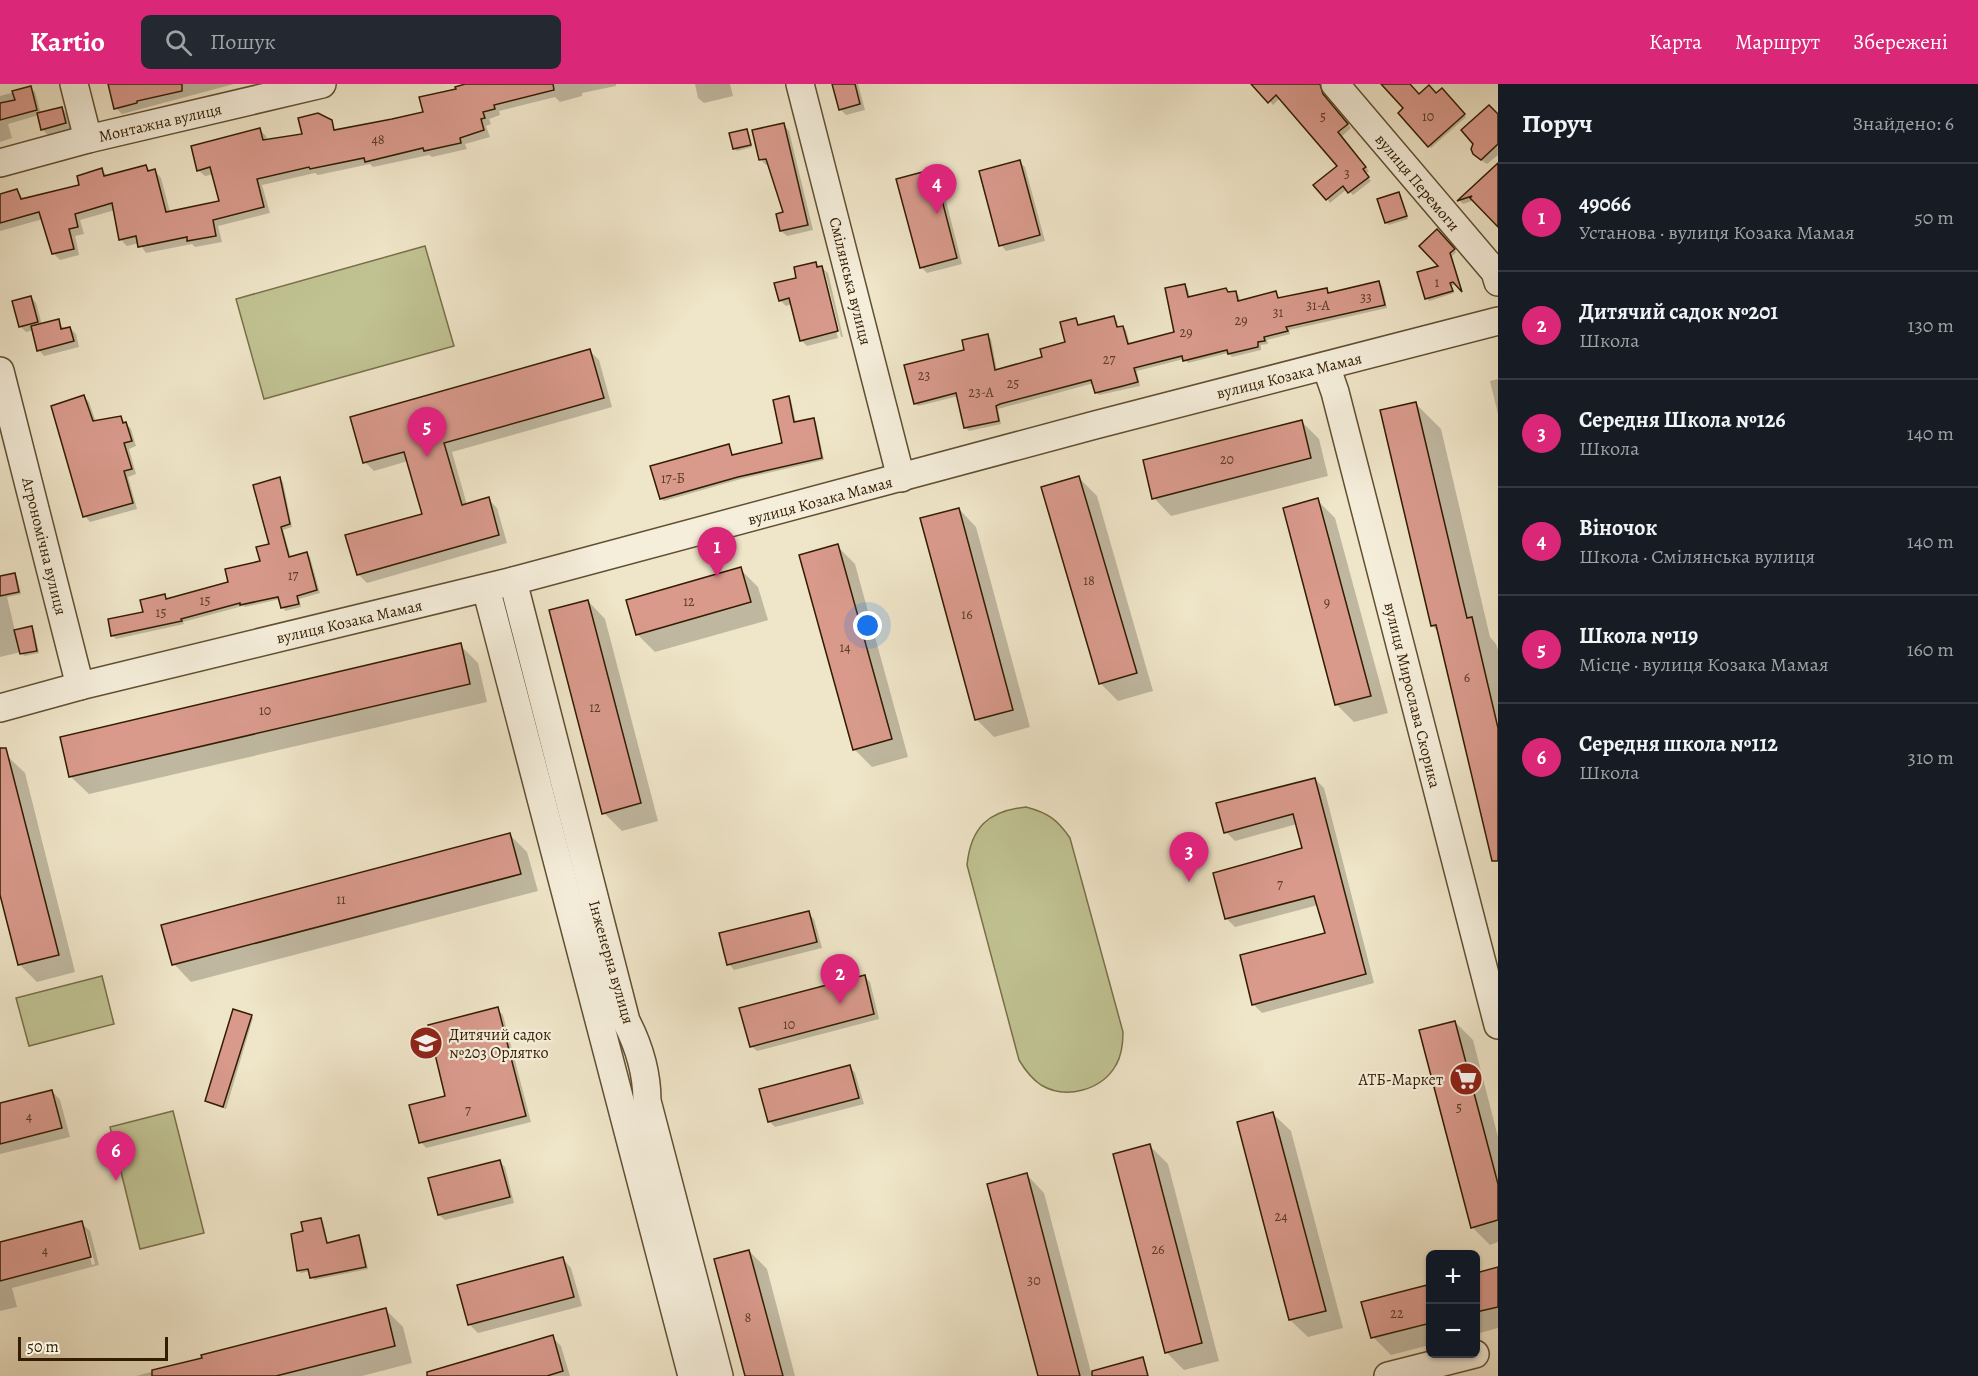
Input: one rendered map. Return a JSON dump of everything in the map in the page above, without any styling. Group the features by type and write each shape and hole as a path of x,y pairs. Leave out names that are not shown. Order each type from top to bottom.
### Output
{"street":[{"path":"74,84 88,140"},
{"name":"Монтажна вулиця","path":"0,163 322,84"},
{"name":"Смілянська вулиця","path":"800,84 902,478"},
{"name":"вулиця Перемоги","path":"1335,84 1495,272 1498,282"},
{"name":"вулиця Козака Мамая","path":"0,708 80,686 486,588 1095,425 1498,321"},
{"name":"вулиця Мирослава Скорика","path":"1326,366 1335,392 1498,1025"},
{"name":"Агрономічна вулиця","path":"0,371 80,686"},
{"name":"Інженерна вулиця","path":"513,581 626,1021 636,1040 647,1083 647,1101 719,1376"},
{"name":"Інженерна вулиця","path":"486,588 692,1376"},
{"path":"1480,1352 1498,1348"},
{"path":"1388,1376 1456,1358"}],"green space":[{"path":"425,246 454,346 264,399 236,299"},
{"path":"1026,807 1051,818 1070,838 1123,1032 1120,1057 1110,1074 1093,1086 1072,1092 1061,1092 1041,1085 1019,1060 967,865 973,840 984,823 1001,812"},
{"path":"102,976 114,1024 29,1046 16,998"},
{"path":"173,1111 204,1233 140,1249 110,1127"}],"building":[{"path":"108,84 182,84 182,91 137,101 137,103 114,109"},
{"path":"465,84 553,84 554,90 494,105 495,109 483,112 485,118 481,119 484,130 460,138 461,143 424,151 423,148 365,162 364,158 310,169 309,167 257,179 264,207 213,220 216,236 187,241 187,237 138,247 136,236 119,240 112,203 75,214 78,227 69,229 74,249 52,254 39,212 0,223 0,194 17,189 21,199 79,185 77,176 102,168 104,176 146,165 148,171 155,169 166,212 219,201 210,167 197,171 191,146 260,128 263,140 302,134 298,118 318,113 332,120 334,130 423,112 419,97 456,89 455,87"},
{"path":"832,84 855,84 860,104 839,110"},
{"path":"1251,84 1320,84 1323,94 1348,124 1338,132 1366,167 1363,169 1369,177 1348,193 1343,186 1326,200 1313,185 1337,166 1276,95 1268,103"},
{"path":"1381,84 1410,84 1419,94 1429,85 1436,93 1442,88 1465,114 1428,147 1398,113 1403,108"},
{"path":"31,86 37,110 0,120 0,103 15,100 12,91"},
{"path":"1489,105 1498,114 1498,144 1481,160 1473,154 1471,149 1473,144 1461,130"},
{"path":"62,107 66,123 41,130 37,113"},
{"path":"784,123 808,225 780,231 776,214 783,212 766,159 759,160 752,130"},
{"path":"747,129 751,145 733,149 729,133"},
{"path":"1020,160 1040,235 999,246 979,171"},
{"path":"1498,163 1498,227 1470,198 1472,196 1457,201"},
{"path":"934,169 957,258 920,268 896,179"},
{"path":"1399,192 1407,216 1385,223 1377,199"},
{"path":"1437,229 1455,249 1450,253 1462,292 1453,282 1450,283 1453,291 1425,299 1417,272 1438,266 1419,246"},
{"path":"816,262 817,267 822,266 838,331 800,341 789,298 779,301 774,283 796,278 794,267"},
{"path":"1379,281 1385,305 1286,327 1288,331 1264,337 1265,341 1258,342 1258,347 1228,354 1227,350 1183,361 1182,356 1134,368 1138,382 1123,386 1095,393 1091,380 1000,404 996,406 999,421 964,428 956,393 914,404 904,365 964,350 962,340 988,334 995,370 1042,357 1040,349 1065,342 1060,322 1076,318 1078,325 1114,316 1117,327 1123,326 1128,344 1174,332 1165,288 1185,284 1188,297 1226,288 1228,292 1236,291 1238,301 1276,291 1278,298 1327,288 1328,293"},
{"path":"31,296 38,322 19,327 12,301"},
{"path":"59,319 61,329 70,327 74,341 37,351 31,326"},
{"path":"590,349 604,398 444,443 462,505 489,497 499,535 357,575 345,535 422,514 404,452 363,463 350,417"},
{"path":"84,395 93,421 121,416 123,423 126,422 132,441 124,443 132,469 124,471 133,503 83,517 51,406"},
{"path":"789,396 794,422 814,418 822,458 738,477 660,499 650,466 729,444 732,455 782,443 773,400"},
{"path":"1416,402 1467,618 1472,617 1498,728 1498,861 1492,861 1436,625 1431,626 1380,410"},
{"path":"1302,420 1311,458 1152,499 1143,460"},
{"path":"1079,476 1137,673 1099,684 1041,487"},
{"path":"280,477 290,524 281,527 289,557 307,552 317,590 297,596 299,604 281,608 278,597 240,605 240,603 181,619 182,621 111,636 108,619 143,612 140,600 165,594 166,599 228,582 225,569 260,561 256,547 269,544 253,485"},
{"path":"1318,498 1371,696 1335,705 1283,508"},
{"path":"959,508 1013,710 975,720 920,518"},
{"path":"838,544 892,739 853,750 799,555"},
{"path":"741,567 751,602 636,635 626,600"},
{"path":"15,573 19,592 0,596 0,576"},
{"path":"588,600 641,803 602,814 549,610"},
{"path":"32,626 37,651 20,654 14,630"},
{"path":"461,643 470,684 69,777 60,737"},
{"path":"0,748 6,748 59,955 18,965 0,895"},
{"path":"1315,778 1366,974 1252,1005 1240,955 1325,933 1314,896 1225,919 1213,873 1302,848 1293,814 1224,833 1216,803"},
{"path":"510,833 521,874 172,965 161,925"},
{"path":"809,911 817,942 727,965 719,933"},
{"path":"865,975 874,1014 750,1047 739,1008"},
{"path":"498,1007 526,1116 419,1143 409,1105 445,1096 428,1025"},
{"path":"233,1009 252,1015 223,1107 205,1101"},
{"path":"1455,1021 1498,1184 1498,1220 1471,1228 1419,1030"},
{"path":"850,1065 859,1098 768,1122 759,1089"},
{"path":"52,1090 62,1128 0,1144 0,1103"},
{"path":"1273,1112 1326,1311 1289,1320 1237,1122"},
{"path":"1150,1144 1202,1343 1165,1353 1113,1154"},
{"path":"500,1160 510,1197 438,1215 428,1178"},
{"path":"1027,1173 1080,1376 1038,1376 987,1184"},
{"path":"321,1218 327,1243 359,1235 366,1267 310,1278 308,1269 297,1271 291,1234 303,1231 301,1222"},
{"path":"82,1221 91,1257 0,1281 0,1242"},
{"path":"749,1250 783,1376 745,1376 714,1259"},
{"path":"563,1257 574,1297 468,1325 457,1285"},
{"path":"1498,1267 1498,1307 1480,1311 1480,1272"},
{"path":"1426,1285 1426,1324 1371,1338 1361,1302"},
{"path":"386,1308 395,1346 276,1376 152,1376 152,1370 202,1358 201,1355"},
{"path":"553,1335 563,1371 547,1376 427,1376 427,1372"},
{"path":"1143,1357 1148,1376 1092,1376 1092,1371"}],"place":[{"name":"Віночок","path":"937,214"},
{"name":"Школа №119","path":"427,457"},
{"name":"49066","path":"717,577"},
{"name":"Середня Школа №126","path":"1189,882"},
{"name":"Дитячий садок №201","path":"840,1004"},
{"name":"Дитячий садок №203 Орлятко","path":"426,1043"},
{"name":"АТБ-Маркет","path":"1466,1079"},
{"name":"Середня школа №112","path":"116,1181"}]}
